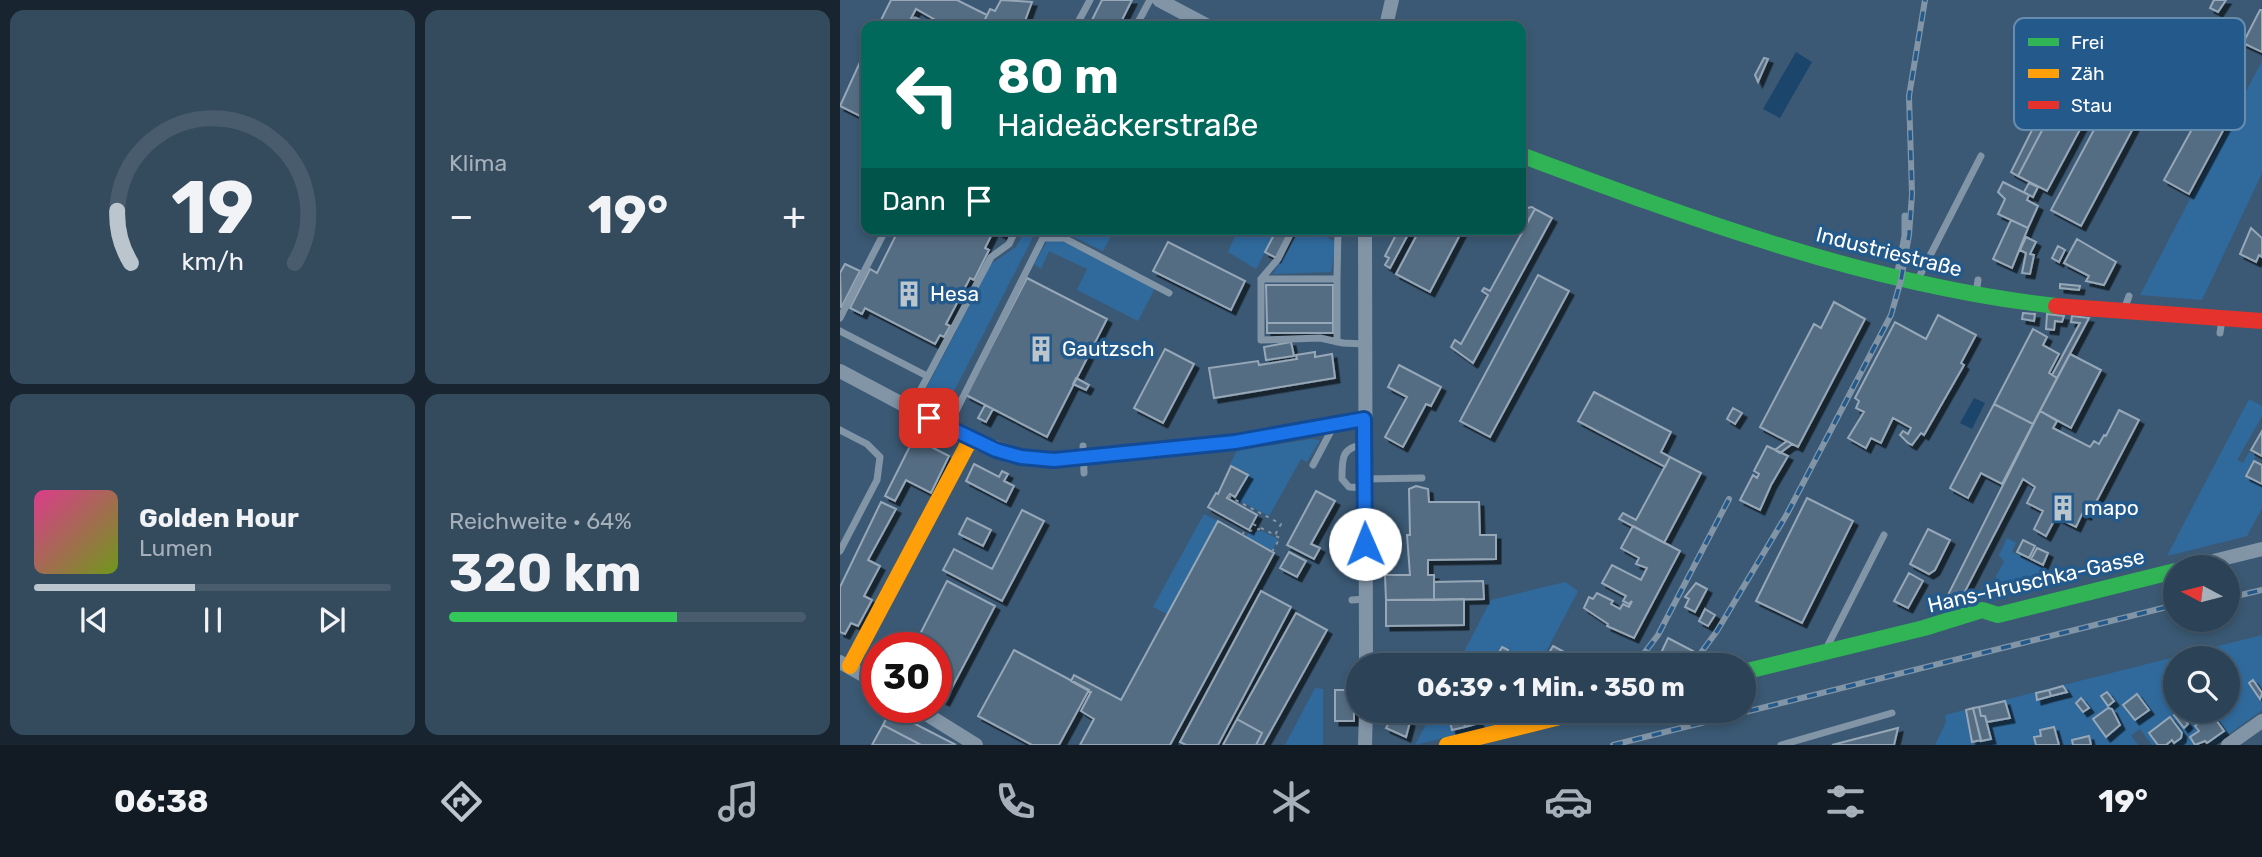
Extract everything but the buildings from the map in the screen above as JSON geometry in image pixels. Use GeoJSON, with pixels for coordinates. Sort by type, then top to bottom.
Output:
{"type":"FeatureCollection","features":[{"type":"Feature","properties":{"kind":"street"},"geometry":{"type":"LineString","coordinates":[[1160,0],[1199,21]]}},
{"type":"Feature","properties":{"kind":"street"},"geometry":{"type":"LineString","coordinates":[[1387,21],[1392,0]]}},
{"type":"Feature","properties":{"kind":"street","name":"Industriestraße"},"geometry":{"type":"LineString","coordinates":[[1526,158],[1577,183],[1671,204],[1772,246],[1833,267],[1916,283],[1977,287],[1992,304],[2126,303],[2160,319],[2221,325],[2262,321]]}},
{"type":"Feature","properties":{"kind":"street"},"geometry":{"type":"LineString","coordinates":[[1364,235],[1370,329],[1364,344],[1364,419],[1368,450],[1358,600],[1371,620],[1370,653]]}},
{"type":"Feature","properties":{"kind":"street"},"geometry":{"type":"LineString","coordinates":[[840,370],[970,440],[1021,457],[1083,459],[1231,449],[1364,419]]}},
{"type":"Feature","properties":{"kind":"street"},"geometry":{"type":"LineString","coordinates":[[861,674],[845,664],[970,440]]}},
{"type":"Feature","properties":{"kind":"street"},"geometry":{"type":"LineString","coordinates":[[2238,555],[2262,549]]}},
{"type":"Feature","properties":{"kind":"street","name":"Hans-Hruschka-Gasse"},"geometry":{"type":"LineString","coordinates":[[1756,669],[1924,628],[1961,612],[1982,610],[1998,615],[2163,573]]}},
{"type":"Feature","properties":{"kind":"street"},"geometry":{"type":"LineString","coordinates":[[2228,745],[2262,721]]}},
{"type":"Feature","properties":{"kind":"street"},"geometry":{"type":"LineString","coordinates":[[941,723],[976,745]]}},
{"type":"Feature","properties":{"kind":"street"},"geometry":{"type":"LineString","coordinates":[[1365,745],[1366,723]]}},
{"type":"Feature","properties":{"kind":"street"},"geometry":{"type":"LineString","coordinates":[[1447,745],[1536,723]]}},
{"type":"Feature","properties":{"kind":"lane"},"geometry":{"type":"LineString","coordinates":[[1079,21],[1090,0]]}},
{"type":"Feature","properties":{"kind":"lane"},"geometry":{"type":"LineString","coordinates":[[1139,21],[1150,0]]}},
{"type":"Feature","properties":{"kind":"lane"},"geometry":{"type":"LineString","coordinates":[[1916,283],[1981,156]]}},
{"type":"Feature","properties":{"kind":"lane"},"geometry":{"type":"LineString","coordinates":[[1897,279],[1905,237],[1905,216]]}},
{"type":"Feature","properties":{"kind":"lane"},"geometry":{"type":"LineString","coordinates":[[840,318],[883,235]]}},
{"type":"Feature","properties":{"kind":"lane"},"geometry":{"type":"LineString","coordinates":[[911,408],[990,257],[1009,244],[1013,235]]}},
{"type":"Feature","properties":{"kind":"lane"},"geometry":{"type":"LineString","coordinates":[[1290,235],[1278,259],[1261,279],[1261,340],[1320,338],[1364,344]]}},
{"type":"Feature","properties":{"kind":"lane"},"geometry":{"type":"LineString","coordinates":[[1337,342],[1338,235]]}},
{"type":"Feature","properties":{"kind":"lane"},"geometry":{"type":"LineString","coordinates":[[948,427],[1043,238],[1064,238],[1169,293]]}},
{"type":"Feature","properties":{"kind":"lane"},"geometry":{"type":"LineString","coordinates":[[1261,279],[1338,279]]}},
{"type":"Feature","properties":{"kind":"lane"},"geometry":{"type":"LineString","coordinates":[[840,331],[928,376]]}},
{"type":"Feature","properties":{"kind":"lane"},"geometry":{"type":"LineString","coordinates":[[1312,466],[1334,425]]}},
{"type":"Feature","properties":{"kind":"lane"},"geometry":{"type":"LineString","coordinates":[[840,429],[867,444],[880,457],[877,480],[840,551]]}},
{"type":"Feature","properties":{"kind":"lane"},"geometry":{"type":"LineString","coordinates":[[1368,450],[1349,446],[1343,456],[1342,479],[1346,489],[1364,483],[1422,478]]}},
{"type":"Feature","properties":{"kind":"lane"},"geometry":{"type":"LineString","coordinates":[[1825,651],[1884,535]]}},
{"type":"Feature","properties":{"kind":"lane"},"geometry":{"type":"LineString","coordinates":[[1781,745],[1892,713]]}},
{"type":"Feature","properties":{"kind":"path"},"geometry":{"type":"LineString","coordinates":[[1228,496],[1281,524],[1275,535]]}},
{"type":"Feature","properties":{"kind":"path"},"geometry":{"type":"LineString","coordinates":[[1253,524],[1280,538],[1272,552]]}},
{"type":"Feature","properties":{"kind":"path"},"geometry":{"type":"LineString","coordinates":[[1242,535],[1244,532],[1262,529]]}},
{"type":"Feature","properties":{"kind":"shaded area"},"geometry":{"type":"Polygon","coordinates":[[[1796,52],[1812,62],[1780,118],[1763,109],[1796,52]]]}},
{"type":"Feature","properties":{"kind":"shaded area"},"geometry":{"type":"Polygon","coordinates":[[[2262,61],[2262,173],[2202,300],[2140,295],[2226,130],[2245,130],[2245,94],[2262,61]]]}},
{"type":"Feature","properties":{"kind":"shaded area"},"geometry":{"type":"Polygon","coordinates":[[[1023,235],[1034,235],[948,403],[925,391],[991,264],[1016,247],[1023,235]]]}},
{"type":"Feature","properties":{"kind":"shaded area"},"geometry":{"type":"Polygon","coordinates":[[[1070,235],[1112,235],[1103,251],[1070,235]]]}},
{"type":"Feature","properties":{"kind":"shaded area"},"geometry":{"type":"Polygon","coordinates":[[[1235,235],[1274,235],[1256,269],[1228,252],[1235,235]]]}},
{"type":"Feature","properties":{"kind":"shaded area"},"geometry":{"type":"Polygon","coordinates":[[[1324,236],[1336,242],[1331,272],[1273,274],[1296,237],[1324,236]]]}},
{"type":"Feature","properties":{"kind":"shaded area"},"geometry":{"type":"Polygon","coordinates":[[[1047,241],[1062,241],[1155,288],[1138,321],[1077,290],[1087,269],[1049,251],[1041,269],[1034,264],[1047,241]]]}},
{"type":"Feature","properties":{"kind":"shaded area"},"geometry":{"type":"Polygon","coordinates":[[[1974,398],[1985,403],[1972,429],[1960,423],[1974,398]]]}},
{"type":"Feature","properties":{"kind":"shaded area"},"geometry":{"type":"Polygon","coordinates":[[[2249,399],[2262,406],[2262,416],[2237,460],[2243,463],[2249,452],[2256,456],[2244,476],[2262,486],[2262,508],[2247,536],[2168,555],[2249,399]]]}},
{"type":"Feature","properties":{"kind":"shaded area"},"geometry":{"type":"Polygon","coordinates":[[[1311,439],[1320,440],[1307,462],[1301,459],[1269,516],[1236,499],[1249,474],[1230,464],[1237,451],[1311,439]]]}},
{"type":"Feature","properties":{"kind":"shaded area"},"geometry":{"type":"Polygon","coordinates":[[[1204,514],[1218,521],[1167,614],[1153,607],[1204,514]]]}},
{"type":"Feature","properties":{"kind":"shaded area"},"geometry":{"type":"Polygon","coordinates":[[[1262,531],[1278,539],[1272,551],[1246,537],[1248,533],[1262,531]]]}},
{"type":"Feature","properties":{"kind":"shaded area"},"geometry":{"type":"Polygon","coordinates":[[[2007,538],[2016,543],[2012,552],[2065,579],[2000,596],[1996,576],[2004,562],[1999,555],[2007,538]]]}},
{"type":"Feature","properties":{"kind":"shaded area"},"geometry":{"type":"Polygon","coordinates":[[[1565,582],[1578,591],[1545,653],[1463,653],[1491,600],[1565,582]]]}},
{"type":"Feature","properties":{"kind":"shaded area"},"geometry":{"type":"Polygon","coordinates":[[[2262,635],[2262,710],[2214,745],[2205,741],[2199,745],[2152,745],[2140,729],[2131,735],[2138,745],[1935,745],[1946,722],[1945,715],[2163,660],[2163,723],[2240,723],[2240,646],[2218,646],[2262,635]]]}},
{"type":"Feature","properties":{"kind":"shaded area"},"geometry":{"type":"Polygon","coordinates":[[[1315,688],[1323,689],[1323,745],[1285,745],[1315,688]]]}},
{"type":"Feature","properties":{"kind":"shaded area"},"geometry":{"type":"Polygon","coordinates":[[[1427,723],[1501,723],[1415,745],[1427,723]]]}},
{"type":"Feature","properties":{"kind":"railway"},"geometry":{"type":"LineString","coordinates":[[1701,653],[1717,631],[1787,514],[1891,315],[1909,235],[1912,194],[1909,96],[1925,0]]}},
{"type":"Feature","properties":{"kind":"railway"},"geometry":{"type":"LineString","coordinates":[[1644,653],[1658,635],[1729,499]]}},
{"type":"Feature","properties":{"kind":"railway"},"geometry":{"type":"LineString","coordinates":[[2240,595],[2262,590]]}},
{"type":"Feature","properties":{"kind":"railway"},"geometry":{"type":"LineString","coordinates":[[1613,745],[2163,608]]}},
{"type":"Feature","properties":{"kind":"traffic: fast"},"geometry":{"type":"LineString","coordinates":[[1526,157],[1718,226],[1851,266],[1918,283],[2056,306]]}},
{"type":"Feature","properties":{"kind":"traffic: fast"},"geometry":{"type":"LineString","coordinates":[[1756,669],[1924,628],[1982,610],[1998,615],[2163,574]]}},
{"type":"Feature","properties":{"kind":"traffic: slow"},"geometry":{"type":"LineString","coordinates":[[850,666],[970,440],[1021,457],[1054,460],[1235,442],[1364,419]]}},
{"type":"Feature","properties":{"kind":"traffic: slow"},"geometry":{"type":"LineString","coordinates":[[1447,745],[1536,723]]}},
{"type":"Feature","properties":{"kind":"traffic: jam"},"geometry":{"type":"LineString","coordinates":[[2056,306],[2262,321]]}},
{"type":"Feature","properties":{"kind":"place","name":"Hesa"},"geometry":{"type":"Point","coordinates":[909,294]}},
{"type":"Feature","properties":{"kind":"place","name":"Gautzsch"},"geometry":{"type":"Point","coordinates":[1041,349]}},
{"type":"Feature","properties":{"kind":"place","name":"mapo"},"geometry":{"type":"Point","coordinates":[2063,508]}},
{"type":"Feature","properties":{"kind":"route"},"geometry":{"type":"LineString","coordinates":[[929,418],[970,440],[996,450],[1021,457],[1054,460],[1235,442],[1364,419],[1365,544]]}}]}
